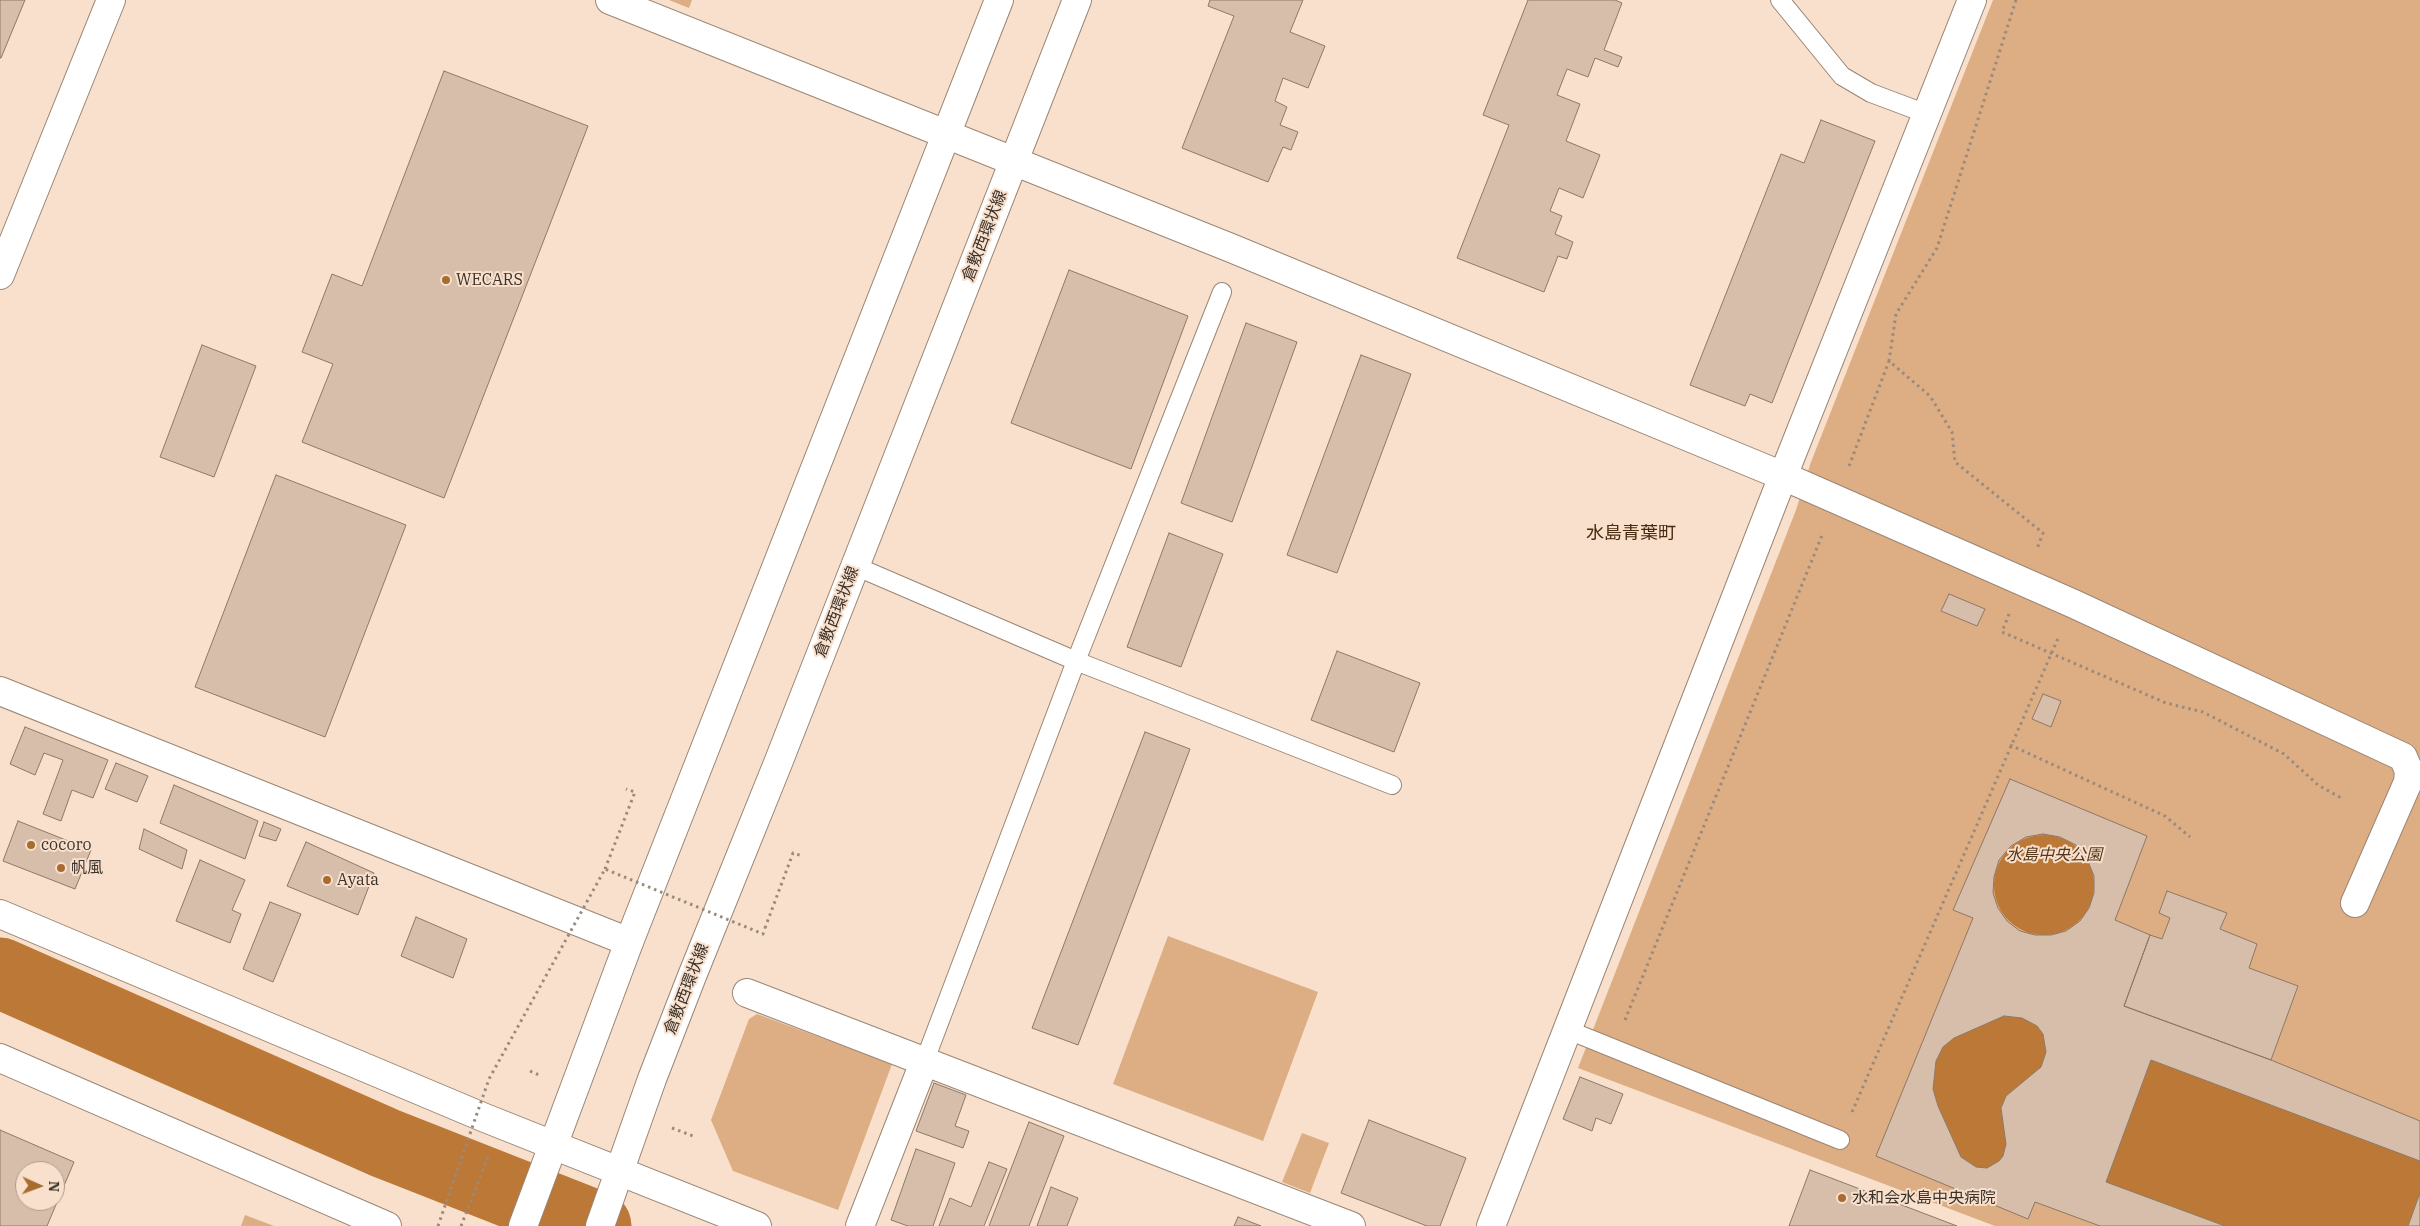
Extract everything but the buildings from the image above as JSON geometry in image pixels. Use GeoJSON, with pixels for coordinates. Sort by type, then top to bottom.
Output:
{"type":"FeatureCollection","features":[{"type":"Feature","properties":{"kind":"street"},"geometry":{"type":"LineString","coordinates":[[0,275],[111,0]]}},
{"type":"Feature","properties":{"kind":"street"},"geometry":{"type":"LineString","coordinates":[[610,0],[1014,160],[1784,476],[2074,604],[2404,757],[2409,771],[2408,782],[2355,903]]}},
{"type":"Feature","properties":{"kind":"street"},"geometry":{"type":"LineString","coordinates":[[523,1226],[552,1144],[629,942],[999,0]]}},
{"type":"Feature","properties":{"kind":"street","name":"倉敷西環状線"},"geometry":{"type":"LineString","coordinates":[[602,1219],[688,984],[855,566],[1077,0]]}},
{"type":"Feature","properties":{"kind":"street"},"geometry":{"type":"LineString","coordinates":[[1491,1226],[1972,0]]}},
{"type":"Feature","properties":{"kind":"street"},"geometry":{"type":"LineString","coordinates":[[0,691],[629,942]]}},
{"type":"Feature","properties":{"kind":"street"},"geometry":{"type":"LineString","coordinates":[[0,914],[552,1144],[757,1226]]}},
{"type":"Feature","properties":{"kind":"street"},"geometry":{"type":"LineString","coordinates":[[747,993],[925,1060],[1351,1226]]}},
{"type":"Feature","properties":{"kind":"street"},"geometry":{"type":"LineString","coordinates":[[0,1058],[387,1226]]}},
{"type":"Feature","properties":{"kind":"street"},"geometry":{"type":"LineString","coordinates":[[860,1226],[925,1060]]}},
{"type":"Feature","properties":{"kind":"lane"},"geometry":{"type":"LineString","coordinates":[[1780,0],[1842,76],[1871,93],[1927,114]]}},
{"type":"Feature","properties":{"kind":"lane"},"geometry":{"type":"LineString","coordinates":[[925,1060],[1076,661],[1222,292]]}},
{"type":"Feature","properties":{"kind":"lane"},"geometry":{"type":"LineString","coordinates":[[855,566],[1076,661],[1392,785]]}},
{"type":"Feature","properties":{"kind":"lane"},"geometry":{"type":"LineString","coordinates":[[1568,1030],[1840,1140]]}},
{"type":"Feature","properties":{"kind":"path"},"geometry":{"type":"LineString","coordinates":[[1613,1048],[1837,499],[1889,362],[1896,314],[1937,248],[2016,0]]}},
{"type":"Feature","properties":{"kind":"path"},"geometry":{"type":"LineString","coordinates":[[1889,362],[1930,396],[1952,432],[1955,462],[2043,533],[2034,557]]}},
{"type":"Feature","properties":{"kind":"path"},"geometry":{"type":"LineString","coordinates":[[1840,1140],[2010,745],[2074,604]]}},
{"type":"Feature","properties":{"kind":"path"},"geometry":{"type":"LineString","coordinates":[[2012,606],[2002,632],[2052,652],[2166,703],[2203,712],[2284,754],[2318,786],[2343,799]]}},
{"type":"Feature","properties":{"kind":"path"},"geometry":{"type":"LineString","coordinates":[[2010,745],[2165,816],[2190,837]]}},
{"type":"Feature","properties":{"kind":"path"},"geometry":{"type":"LineString","coordinates":[[438,1226],[489,1079],[605,869],[634,792],[626,789]]}},
{"type":"Feature","properties":{"kind":"path"},"geometry":{"type":"LineString","coordinates":[[605,869],[763,934],[793,853],[802,856]]}},
{"type":"Feature","properties":{"kind":"path"},"geometry":{"type":"LineString","coordinates":[[461,1226],[484,1166]]}},
{"type":"Feature","properties":{"kind":"green space"},"geometry":{"type":"Polygon","coordinates":[[[669,0],[692,0],[689,8],[669,0]]]}},
{"type":"Feature","properties":{"kind":"green space","name":"水島中央公園"},"geometry":{"type":"Polygon","coordinates":[[[1993,0],[2420,0],[2420,1226],[1995,1226],[1578,1068],[1796,510],[1811,462],[1993,0]]]}},
{"type":"Feature","properties":{"kind":"green space"},"geometry":{"type":"Polygon","coordinates":[[[1168,936],[1318,992],[1263,1141],[1113,1084],[1168,936]]]}},
{"type":"Feature","properties":{"kind":"green space"},"geometry":{"type":"Polygon","coordinates":[[[757,1014],[892,1064],[838,1210],[733,1171],[711,1120],[749,1019],[757,1014]]]}},
{"type":"Feature","properties":{"kind":"green space"},"geometry":{"type":"Polygon","coordinates":[[[1302,1133],[1329,1143],[1310,1193],[1282,1182],[1302,1133]]]}},
{"type":"Feature","properties":{"kind":"green space"},"geometry":{"type":"Polygon","coordinates":[[[245,1215],[274,1226],[241,1226],[245,1215]]]}},
{"type":"Feature","properties":{"kind":"shaded area"},"geometry":{"type":"Polygon","coordinates":[[[2044,835],[2063,838],[2080,849],[2091,866],[2094,885],[2091,904],[2080,921],[2063,932],[2044,935],[2025,932],[2008,921],[1997,904],[1994,885],[1997,866],[2008,849],[2025,838],[2044,835]]]}},
{"type":"Feature","properties":{"kind":"shaded area"},"geometry":{"type":"Polygon","coordinates":[[[2004,1016],[2022,1018],[2037,1026],[2043,1034],[2046,1052],[2041,1067],[2006,1096],[2001,1108],[2006,1144],[2003,1156],[1999,1161],[1987,1168],[1976,1167],[1961,1157],[1938,1106],[1933,1089],[1936,1061],[1943,1047],[1954,1038],[2004,1016]]]}},
{"type":"Feature","properties":{"kind":"shaded area"},"geometry":{"type":"Polygon","coordinates":[[[2151,1060],[2420,1161],[2420,1193],[2408,1226],[2225,1226],[2106,1182],[2151,1060]]]}},
{"type":"Feature","properties":{"kind":"waterway"},"geometry":{"type":"LineString","coordinates":[[0,973],[385,1143],[596,1226]]}},
{"type":"Feature","properties":{"kind":"waterway"},"geometry":{"type":"LineString","coordinates":[[0,999],[376,1171],[522,1226]]}},
{"type":"Feature","properties":{"kind":"place","name":"WECARS"},"geometry":{"type":"Point","coordinates":[446,280]}},
{"type":"Feature","properties":{"kind":"place","name":"cocoro"},"geometry":{"type":"Point","coordinates":[31,845]}},
{"type":"Feature","properties":{"kind":"place","name":"帆風"},"geometry":{"type":"Point","coordinates":[61,868]}},
{"type":"Feature","properties":{"kind":"place","name":"Ayata"},"geometry":{"type":"Point","coordinates":[327,880]}},
{"type":"Feature","properties":{"kind":"place","name":"水和会水島中央病院"},"geometry":{"type":"Point","coordinates":[1842,1198]}},
{"type":"Feature","properties":{"kind":"district","name":"水島青葉町"},"geometry":{"type":"Point","coordinates":[1631,534]}}]}
